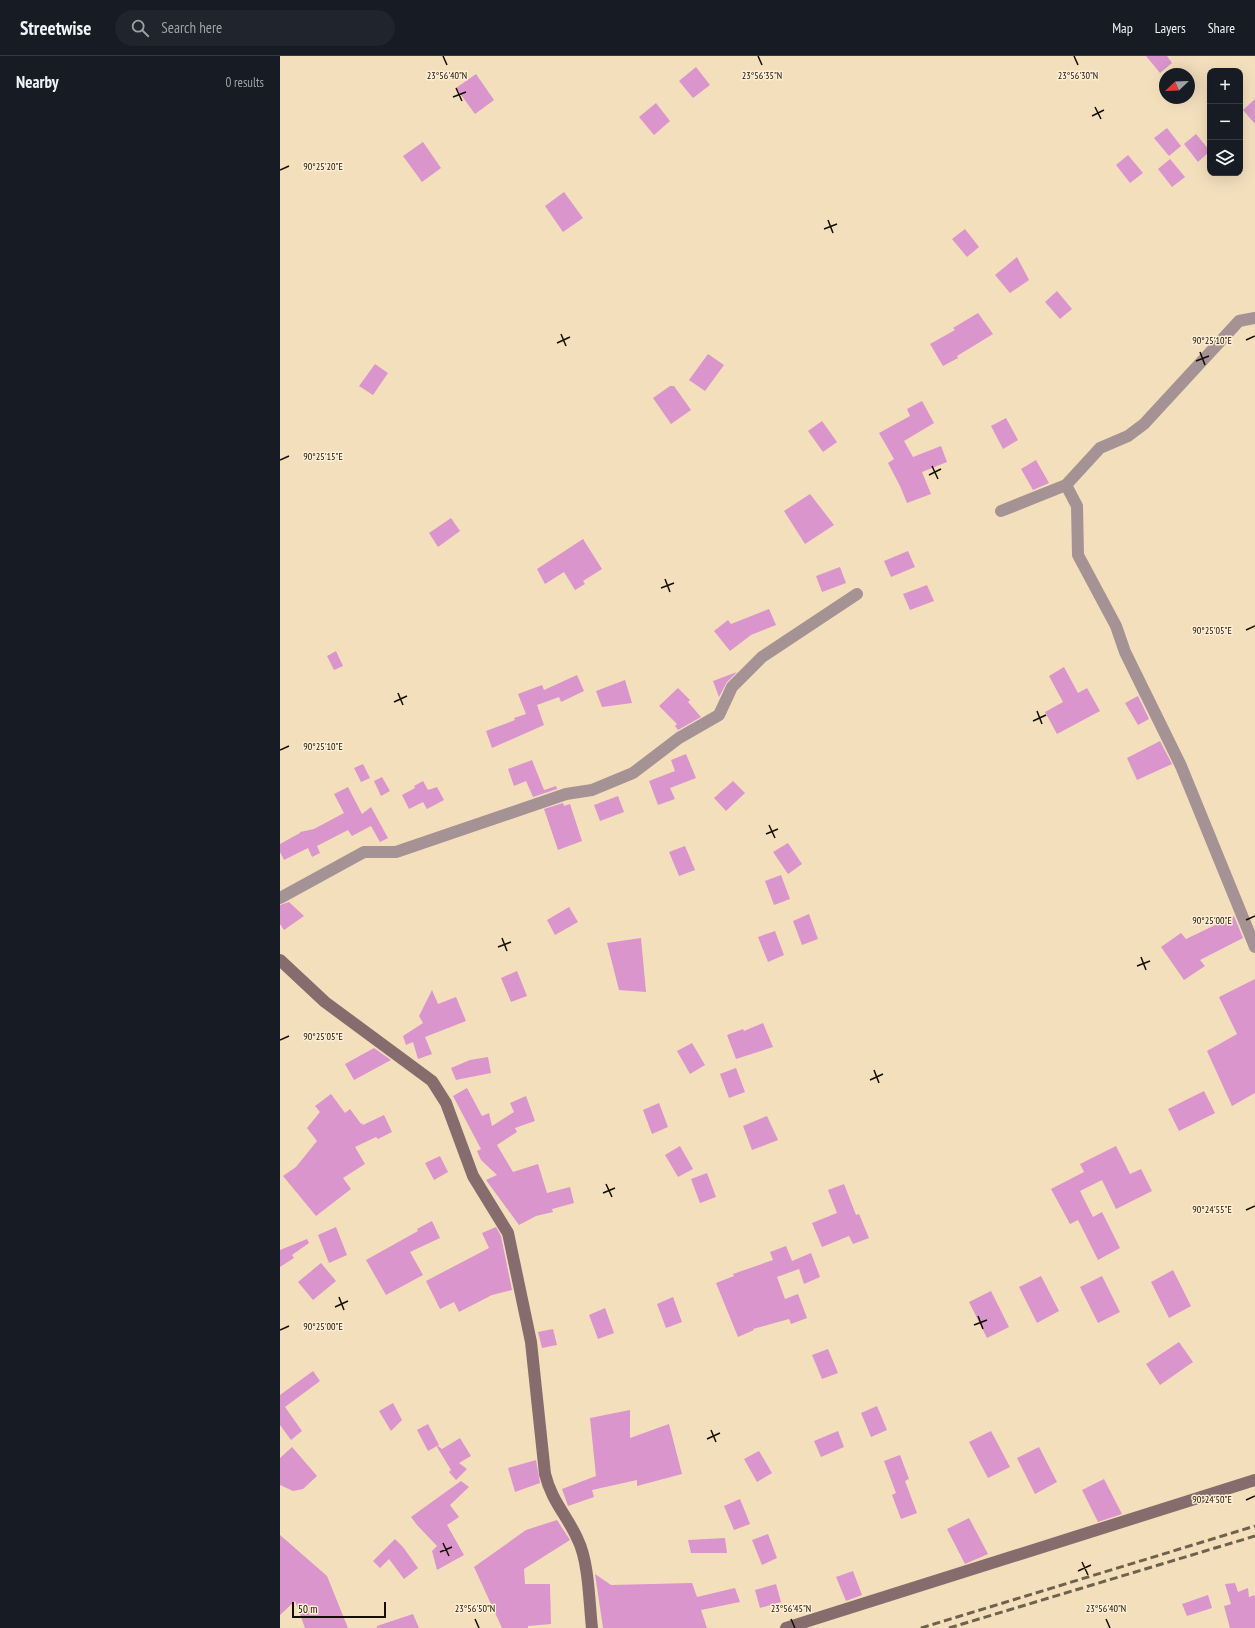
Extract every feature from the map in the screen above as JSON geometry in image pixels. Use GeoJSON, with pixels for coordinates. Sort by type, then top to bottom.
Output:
{"type":"FeatureCollection","features":[{"type":"Feature","properties":{"kind":"street"},"geometry":{"type":"LineString","coordinates":[[1001,512],[1066,485],[1100,448],[1128,436],[1144,424],[1240,321],[1255,318]]}},
{"type":"Feature","properties":{"kind":"street"},"geometry":{"type":"LineString","coordinates":[[1066,485],[1077,506],[1078,555],[1116,626],[1125,652],[1181,766],[1255,947]]}},
{"type":"Feature","properties":{"kind":"street"},"geometry":{"type":"LineString","coordinates":[[280,898],[364,852],[396,852],[566,794],[592,790],[633,773],[679,738],[719,715],[732,687],[762,657],[857,594]]}},
{"type":"Feature","properties":{"kind":"street"},"geometry":{"type":"LineString","coordinates":[[280,960],[325,1002],[432,1081],[446,1103],[472,1176],[508,1232],[531,1342],[545,1474],[549,1490],[579,1540],[584,1558],[592,1628]]}},
{"type":"Feature","properties":{"kind":"street"},"geometry":{"type":"LineString","coordinates":[[786,1628],[1255,1480]]}},
{"type":"Feature","properties":{"kind":"building"},"geometry":{"type":"Polygon","coordinates":[[[1146,56],[1167,56],[1172,63],[1166,68],[1159,68],[1159,72],[1146,56]]]}},
{"type":"Feature","properties":{"kind":"building"},"geometry":{"type":"Polygon","coordinates":[[[696,67],[710,85],[693,98],[679,81],[696,67]]]}},
{"type":"Feature","properties":{"kind":"building"},"geometry":{"type":"Polygon","coordinates":[[[476,74],[494,100],[475,114],[456,88],[476,74]]]}},
{"type":"Feature","properties":{"kind":"building"},"geometry":{"type":"Polygon","coordinates":[[[1255,99],[1255,124],[1243,110],[1255,99]]]}},
{"type":"Feature","properties":{"kind":"building"},"geometry":{"type":"Polygon","coordinates":[[[656,103],[670,121],[654,135],[639,117],[656,103]]]}},
{"type":"Feature","properties":{"kind":"building"},"geometry":{"type":"Polygon","coordinates":[[[1167,128],[1181,146],[1169,156],[1154,138],[1167,128]]]}},
{"type":"Feature","properties":{"kind":"building"},"geometry":{"type":"Polygon","coordinates":[[[1196,134],[1207,147],[1207,154],[1198,162],[1184,144],[1196,134]]]}},
{"type":"Feature","properties":{"kind":"building"},"geometry":{"type":"Polygon","coordinates":[[[423,142],[441,168],[422,182],[403,156],[423,142]]]}},
{"type":"Feature","properties":{"kind":"building"},"geometry":{"type":"Polygon","coordinates":[[[1128,155],[1143,173],[1130,183],[1116,165],[1128,155]]]}},
{"type":"Feature","properties":{"kind":"building"},"geometry":{"type":"Polygon","coordinates":[[[1170,159],[1185,177],[1172,187],[1158,169],[1170,159]]]}},
{"type":"Feature","properties":{"kind":"building"},"geometry":{"type":"Polygon","coordinates":[[[564,192],[583,218],[563,232],[545,206],[564,192]]]}},
{"type":"Feature","properties":{"kind":"building"},"geometry":{"type":"Polygon","coordinates":[[[965,229],[979,247],[967,257],[952,239],[965,229]]]}},
{"type":"Feature","properties":{"kind":"building"},"geometry":{"type":"Polygon","coordinates":[[[1017,257],[1029,280],[1010,293],[995,275],[1017,257]]]}},
{"type":"Feature","properties":{"kind":"building"},"geometry":{"type":"Polygon","coordinates":[[[1057,291],[1072,309],[1060,319],[1045,302],[1057,291]]]}},
{"type":"Feature","properties":{"kind":"building"},"geometry":{"type":"Polygon","coordinates":[[[978,313],[993,334],[957,356],[958,358],[943,366],[930,344],[955,330],[953,328],[978,313]]]}},
{"type":"Feature","properties":{"kind":"building"},"geometry":{"type":"Polygon","coordinates":[[[708,354],[724,365],[705,391],[689,380],[708,354]]]}},
{"type":"Feature","properties":{"kind":"building"},"geometry":{"type":"Polygon","coordinates":[[[375,364],[388,373],[373,395],[359,386],[375,364]]]}},
{"type":"Feature","properties":{"kind":"building"},"geometry":{"type":"Polygon","coordinates":[[[670,386],[674,386],[691,410],[671,424],[653,398],[670,386]]]}},
{"type":"Feature","properties":{"kind":"building"},"geometry":{"type":"Polygon","coordinates":[[[922,401],[934,423],[904,441],[913,457],[941,446],[947,462],[922,472],[931,494],[907,503],[888,463],[894,459],[879,433],[910,416],[907,409],[922,401]]]}},
{"type":"Feature","properties":{"kind":"building"},"geometry":{"type":"Polygon","coordinates":[[[1006,418],[1018,440],[1003,449],[991,426],[1006,418]]]}},
{"type":"Feature","properties":{"kind":"building"},"geometry":{"type":"Polygon","coordinates":[[[822,421],[837,442],[823,452],[808,431],[822,421]]]}},
{"type":"Feature","properties":{"kind":"building"},"geometry":{"type":"Polygon","coordinates":[[[1036,460],[1049,483],[1033,490],[1021,469],[1036,460]]]}},
{"type":"Feature","properties":{"kind":"building"},"geometry":{"type":"Polygon","coordinates":[[[810,494],[834,525],[805,544],[784,511],[810,494]]]}},
{"type":"Feature","properties":{"kind":"building"},"geometry":{"type":"Polygon","coordinates":[[[451,518],[460,531],[438,547],[429,533],[451,518]]]}},
{"type":"Feature","properties":{"kind":"building"},"geometry":{"type":"Polygon","coordinates":[[[583,539],[602,569],[583,581],[585,584],[575,590],[564,572],[545,584],[537,569],[583,539]]]}},
{"type":"Feature","properties":{"kind":"building"},"geometry":{"type":"Polygon","coordinates":[[[908,551],[915,567],[891,577],[884,561],[908,551]]]}},
{"type":"Feature","properties":{"kind":"building"},"geometry":{"type":"Polygon","coordinates":[[[840,567],[846,583],[822,592],[816,576],[840,567]]]}},
{"type":"Feature","properties":{"kind":"building"},"geometry":{"type":"Polygon","coordinates":[[[927,585],[934,601],[910,610],[903,594],[927,585]]]}},
{"type":"Feature","properties":{"kind":"building"},"geometry":{"type":"Polygon","coordinates":[[[769,609],[776,625],[751,635],[730,651],[714,631],[728,620],[731,624],[769,609]]]}},
{"type":"Feature","properties":{"kind":"building"},"geometry":{"type":"Polygon","coordinates":[[[336,651],[343,666],[334,670],[327,656],[336,651]]]}},
{"type":"Feature","properties":{"kind":"building"},"geometry":{"type":"Polygon","coordinates":[[[1064,667],[1078,693],[1087,688],[1100,711],[1057,734],[1045,712],[1063,702],[1049,676],[1064,667]]]}},
{"type":"Feature","properties":{"kind":"building"},"geometry":{"type":"Polygon","coordinates":[[[737,672],[727,682],[719,697],[713,681],[737,672]]]}},
{"type":"Feature","properties":{"kind":"building"},"geometry":{"type":"Polygon","coordinates":[[[577,675],[584,691],[561,702],[559,697],[537,705],[544,725],[492,748],[486,731],[515,720],[514,718],[526,714],[518,694],[542,685],[544,690],[577,675]]]}},
{"type":"Feature","properties":{"kind":"building"},"geometry":{"type":"Polygon","coordinates":[[[625,680],[632,703],[602,707],[596,691],[625,680]]]}},
{"type":"Feature","properties":{"kind":"building"},"geometry":{"type":"Polygon","coordinates":[[[678,688],[690,700],[688,702],[701,717],[678,730],[675,726],[677,724],[659,706],[678,688]]]}},
{"type":"Feature","properties":{"kind":"building"},"geometry":{"type":"Polygon","coordinates":[[[1138,696],[1149,719],[1138,725],[1125,703],[1138,696]]]}},
{"type":"Feature","properties":{"kind":"building"},"geometry":{"type":"Polygon","coordinates":[[[1160,741],[1172,764],[1137,780],[1127,758],[1160,741]]]}},
{"type":"Feature","properties":{"kind":"building"},"geometry":{"type":"Polygon","coordinates":[[[686,754],[696,778],[670,788],[675,799],[658,805],[649,781],[675,771],[671,760],[686,754]]]}},
{"type":"Feature","properties":{"kind":"building"},"geometry":{"type":"Polygon","coordinates":[[[532,760],[544,790],[556,786],[557,789],[533,797],[526,781],[514,786],[508,769],[532,760]]]}},
{"type":"Feature","properties":{"kind":"building"},"geometry":{"type":"Polygon","coordinates":[[[363,764],[370,778],[361,782],[354,768],[363,764]]]}},
{"type":"Feature","properties":{"kind":"building"},"geometry":{"type":"Polygon","coordinates":[[[382,777],[390,791],[381,796],[374,781],[382,777]]]}},
{"type":"Feature","properties":{"kind":"building"},"geometry":{"type":"Polygon","coordinates":[[[423,781],[428,790],[437,787],[444,800],[427,809],[423,802],[409,809],[402,795],[415,788],[414,786],[423,781]]]}},
{"type":"Feature","properties":{"kind":"building"},"geometry":{"type":"Polygon","coordinates":[[[733,781],[745,793],[726,811],[714,798],[733,781]]]}},
{"type":"Feature","properties":{"kind":"building"},"geometry":{"type":"Polygon","coordinates":[[[348,787],[362,814],[371,807],[388,838],[380,842],[371,826],[352,836],[348,830],[317,846],[320,853],[312,857],[308,848],[284,860],[280,852],[280,844],[300,832],[314,829],[344,813],[334,794],[348,787]]]}},
{"type":"Feature","properties":{"kind":"building"},"geometry":{"type":"Polygon","coordinates":[[[618,796],[624,812],[600,821],[594,805],[618,796]]]}},
{"type":"Feature","properties":{"kind":"building"},"geometry":{"type":"Polygon","coordinates":[[[563,803],[564,806],[570,804],[582,841],[558,850],[544,809],[563,803]]]}},
{"type":"Feature","properties":{"kind":"building"},"geometry":{"type":"Polygon","coordinates":[[[788,843],[802,864],[788,874],[773,852],[788,843]]]}},
{"type":"Feature","properties":{"kind":"building"},"geometry":{"type":"Polygon","coordinates":[[[685,846],[695,870],[679,876],[669,852],[685,846]]]}},
{"type":"Feature","properties":{"kind":"building"},"geometry":{"type":"Polygon","coordinates":[[[781,875],[790,899],[774,905],[765,881],[781,875]]]}},
{"type":"Feature","properties":{"kind":"building"},"geometry":{"type":"Polygon","coordinates":[[[289,902],[304,916],[284,930],[280,924],[280,905],[289,902]]]}},
{"type":"Feature","properties":{"kind":"building"},"geometry":{"type":"Polygon","coordinates":[[[569,907],[578,922],[555,935],[547,920],[569,907]]]}},
{"type":"Feature","properties":{"kind":"building"},"geometry":{"type":"Polygon","coordinates":[[[809,914],[818,939],[802,945],[793,921],[809,914]]]}},
{"type":"Feature","properties":{"kind":"building"},"geometry":{"type":"Polygon","coordinates":[[[1234,916],[1243,938],[1200,960],[1205,966],[1184,980],[1161,947],[1181,933],[1186,939],[1234,916]]]}},
{"type":"Feature","properties":{"kind":"building"},"geometry":{"type":"Polygon","coordinates":[[[775,931],[784,955],[768,962],[758,937],[775,931]]]}},
{"type":"Feature","properties":{"kind":"building"},"geometry":{"type":"Polygon","coordinates":[[[641,938],[646,992],[619,990],[607,943],[641,938]]]}},
{"type":"Feature","properties":{"kind":"building"},"geometry":{"type":"Polygon","coordinates":[[[517,971],[527,996],[511,1002],[501,978],[517,971]]]}},
{"type":"Feature","properties":{"kind":"building"},"geometry":{"type":"Polygon","coordinates":[[[1255,979],[1255,1093],[1232,1106],[1207,1051],[1237,1034],[1219,997],[1255,979]]]}},
{"type":"Feature","properties":{"kind":"building"},"geometry":{"type":"Polygon","coordinates":[[[432,990],[438,1004],[456,997],[466,1021],[425,1037],[432,1054],[418,1059],[413,1042],[406,1045],[403,1036],[423,1023],[419,1016],[432,990]]]}},
{"type":"Feature","properties":{"kind":"building"},"geometry":{"type":"Polygon","coordinates":[[[763,1023],[773,1047],[736,1059],[727,1035],[743,1029],[744,1031],[763,1023]]]}},
{"type":"Feature","properties":{"kind":"building"},"geometry":{"type":"Polygon","coordinates":[[[692,1043],[705,1065],[690,1074],[677,1051],[692,1043]]]}},
{"type":"Feature","properties":{"kind":"building"},"geometry":{"type":"Polygon","coordinates":[[[374,1048],[391,1060],[354,1080],[345,1064],[374,1048]]]}},
{"type":"Feature","properties":{"kind":"building"},"geometry":{"type":"Polygon","coordinates":[[[488,1057],[491,1073],[456,1080],[451,1068],[470,1060],[488,1057]]]}},
{"type":"Feature","properties":{"kind":"building"},"geometry":{"type":"Polygon","coordinates":[[[736,1068],[745,1092],[729,1098],[720,1074],[736,1068]]]}},
{"type":"Feature","properties":{"kind":"building"},"geometry":{"type":"Polygon","coordinates":[[[467,1088],[482,1116],[489,1113],[492,1126],[514,1112],[510,1103],[526,1096],[535,1121],[515,1128],[517,1132],[497,1145],[513,1172],[538,1164],[547,1193],[570,1187],[574,1203],[552,1209],[553,1212],[536,1216],[519,1225],[486,1180],[497,1175],[481,1160],[477,1151],[481,1149],[453,1096],[467,1088]]]}},
{"type":"Feature","properties":{"kind":"building"},"geometry":{"type":"Polygon","coordinates":[[[1204,1091],[1215,1113],[1179,1131],[1168,1109],[1204,1091]]]}},
{"type":"Feature","properties":{"kind":"building"},"geometry":{"type":"Polygon","coordinates":[[[331,1094],[345,1113],[350,1109],[363,1125],[384,1115],[392,1132],[378,1139],[376,1137],[355,1147],[365,1164],[343,1178],[351,1189],[316,1216],[283,1176],[296,1167],[317,1141],[307,1128],[320,1112],[315,1106],[331,1094]]]}},
{"type":"Feature","properties":{"kind":"building"},"geometry":{"type":"Polygon","coordinates":[[[659,1103],[668,1127],[652,1134],[643,1110],[659,1103]]]}},
{"type":"Feature","properties":{"kind":"building"},"geometry":{"type":"Polygon","coordinates":[[[767,1116],[778,1140],[752,1150],[743,1126],[767,1116]]]}},
{"type":"Feature","properties":{"kind":"building"},"geometry":{"type":"Polygon","coordinates":[[[680,1146],[693,1169],[678,1177],[665,1155],[680,1146]]]}},
{"type":"Feature","properties":{"kind":"building"},"geometry":{"type":"Polygon","coordinates":[[[1116,1146],[1130,1174],[1141,1169],[1152,1191],[1116,1209],[1102,1180],[1080,1191],[1093,1217],[1102,1212],[1120,1248],[1098,1260],[1078,1220],[1070,1224],[1051,1189],[1084,1172],[1080,1164],[1116,1146]]]}},
{"type":"Feature","properties":{"kind":"building"},"geometry":{"type":"Polygon","coordinates":[[[440,1156],[448,1172],[434,1180],[425,1163],[440,1156]]]}},
{"type":"Feature","properties":{"kind":"building"},"geometry":{"type":"Polygon","coordinates":[[[707,1173],[716,1197],[700,1203],[691,1179],[707,1173]]]}},
{"type":"Feature","properties":{"kind":"building"},"geometry":{"type":"Polygon","coordinates":[[[844,1184],[856,1215],[859,1214],[869,1238],[853,1244],[849,1236],[822,1247],[812,1223],[837,1213],[828,1190],[844,1184]]]}},
{"type":"Feature","properties":{"kind":"building"},"geometry":{"type":"Polygon","coordinates":[[[432,1221],[440,1238],[410,1252],[423,1275],[386,1295],[366,1260],[418,1231],[417,1229],[432,1221]]]}},
{"type":"Feature","properties":{"kind":"building"},"geometry":{"type":"Polygon","coordinates":[[[336,1227],[347,1255],[329,1263],[318,1235],[336,1227]]]}},
{"type":"Feature","properties":{"kind":"building"},"geometry":{"type":"Polygon","coordinates":[[[496,1227],[501,1236],[512,1290],[492,1295],[459,1312],[454,1302],[440,1309],[426,1281],[489,1248],[482,1233],[496,1227]]]}},
{"type":"Feature","properties":{"kind":"building"},"geometry":{"type":"Polygon","coordinates":[[[307,1239],[309,1243],[292,1255],[294,1258],[280,1267],[280,1250],[307,1239]]]}},
{"type":"Feature","properties":{"kind":"building"},"geometry":{"type":"Polygon","coordinates":[[[786,1246],[792,1261],[811,1253],[820,1277],[804,1284],[799,1269],[777,1277],[785,1299],[798,1294],[807,1318],[791,1324],[789,1319],[753,1329],[754,1330],[738,1337],[716,1283],[734,1276],[733,1274],[773,1260],[770,1252],[786,1246]]]}},
{"type":"Feature","properties":{"kind":"building"},"geometry":{"type":"Polygon","coordinates":[[[321,1263],[336,1281],[313,1300],[298,1282],[321,1263]]]}},
{"type":"Feature","properties":{"kind":"building"},"geometry":{"type":"Polygon","coordinates":[[[1173,1270],[1191,1306],[1169,1318],[1151,1282],[1173,1270]]]}},
{"type":"Feature","properties":{"kind":"building"},"geometry":{"type":"Polygon","coordinates":[[[1041,1276],[1059,1311],[1037,1323],[1019,1287],[1041,1276]]]}},
{"type":"Feature","properties":{"kind":"building"},"geometry":{"type":"Polygon","coordinates":[[[1102,1276],[1120,1312],[1098,1323],[1080,1287],[1102,1276]]]}},
{"type":"Feature","properties":{"kind":"building"},"geometry":{"type":"Polygon","coordinates":[[[991,1291],[1009,1327],[987,1338],[969,1302],[991,1291]]]}},
{"type":"Feature","properties":{"kind":"building"},"geometry":{"type":"Polygon","coordinates":[[[673,1297],[682,1322],[666,1328],[657,1304],[673,1297]]]}},
{"type":"Feature","properties":{"kind":"building"},"geometry":{"type":"Polygon","coordinates":[[[605,1308],[614,1333],[598,1339],[589,1315],[605,1308]]]}},
{"type":"Feature","properties":{"kind":"building"},"geometry":{"type":"Polygon","coordinates":[[[553,1329],[557,1345],[542,1348],[538,1332],[553,1329]]]}},
{"type":"Feature","properties":{"kind":"building"},"geometry":{"type":"Polygon","coordinates":[[[1179,1342],[1193,1362],[1160,1385],[1146,1364],[1179,1342]]]}},
{"type":"Feature","properties":{"kind":"building"},"geometry":{"type":"Polygon","coordinates":[[[828,1349],[838,1373],[822,1379],[812,1355],[828,1349]]]}},
{"type":"Feature","properties":{"kind":"building"},"geometry":{"type":"Polygon","coordinates":[[[313,1371],[320,1381],[285,1407],[302,1431],[291,1440],[280,1425],[280,1395],[313,1371]]]}},
{"type":"Feature","properties":{"kind":"building"},"geometry":{"type":"Polygon","coordinates":[[[393,1403],[402,1420],[391,1431],[379,1411],[393,1403]]]}},
{"type":"Feature","properties":{"kind":"building"},"geometry":{"type":"Polygon","coordinates":[[[877,1406],[887,1430],[871,1437],[861,1413],[877,1406]]]}},
{"type":"Feature","properties":{"kind":"building"},"geometry":{"type":"Polygon","coordinates":[[[630,1410],[630,1438],[669,1424],[682,1474],[637,1486],[637,1480],[592,1490],[594,1497],[568,1506],[562,1489],[596,1476],[590,1418],[630,1410]]]}},
{"type":"Feature","properties":{"kind":"building"},"geometry":{"type":"Polygon","coordinates":[[[428,1424],[439,1445],[428,1451],[417,1430],[428,1424]]]}},
{"type":"Feature","properties":{"kind":"building"},"geometry":{"type":"Polygon","coordinates":[[[838,1431],[844,1447],[821,1457],[814,1441],[838,1431]]]}},
{"type":"Feature","properties":{"kind":"building"},"geometry":{"type":"Polygon","coordinates":[[[991,1431],[1010,1467],[988,1478],[969,1442],[991,1431]]]}},
{"type":"Feature","properties":{"kind":"building"},"geometry":{"type":"Polygon","coordinates":[[[460,1438],[471,1456],[459,1463],[467,1469],[456,1480],[449,1472],[451,1470],[437,1447],[438,1446],[442,1449],[460,1438]]]}},
{"type":"Feature","properties":{"kind":"building"},"geometry":{"type":"Polygon","coordinates":[[[292,1447],[317,1476],[303,1489],[293,1491],[280,1485],[280,1458],[292,1447]]]}},
{"type":"Feature","properties":{"kind":"building"},"geometry":{"type":"Polygon","coordinates":[[[1039,1447],[1057,1482],[1035,1494],[1017,1458],[1039,1447]]]}},
{"type":"Feature","properties":{"kind":"building"},"geometry":{"type":"Polygon","coordinates":[[[759,1451],[772,1473],[757,1482],[744,1459],[759,1451]]]}},
{"type":"Feature","properties":{"kind":"building"},"geometry":{"type":"Polygon","coordinates":[[[900,1455],[909,1479],[905,1481],[917,1513],[901,1519],[892,1495],[896,1493],[884,1461],[900,1455]]]}},
{"type":"Feature","properties":{"kind":"building"},"geometry":{"type":"Polygon","coordinates":[[[536,1460],[540,1483],[515,1492],[508,1468],[536,1460]]]}},
{"type":"Feature","properties":{"kind":"building"},"geometry":{"type":"Polygon","coordinates":[[[1104,1479],[1122,1514],[1098,1522],[1082,1490],[1104,1479]]]}},
{"type":"Feature","properties":{"kind":"building"},"geometry":{"type":"Polygon","coordinates":[[[461,1481],[469,1487],[450,1505],[459,1517],[447,1525],[464,1555],[437,1570],[432,1551],[437,1546],[411,1517],[461,1481]]]}},
{"type":"Feature","properties":{"kind":"building"},"geometry":{"type":"Polygon","coordinates":[[[740,1499],[750,1524],[734,1530],[724,1506],[740,1499]]]}},
{"type":"Feature","properties":{"kind":"building"},"geometry":{"type":"Polygon","coordinates":[[[969,1518],[988,1554],[965,1564],[947,1529],[969,1518]]]}},
{"type":"Feature","properties":{"kind":"building"},"geometry":{"type":"Polygon","coordinates":[[[557,1520],[570,1540],[524,1569],[525,1584],[550,1584],[551,1624],[528,1626],[528,1628],[502,1628],[474,1567],[526,1530],[557,1520]]]}},
{"type":"Feature","properties":{"kind":"building"},"geometry":{"type":"Polygon","coordinates":[[[768,1534],[777,1558],[762,1565],[752,1540],[768,1534]]]}},
{"type":"Feature","properties":{"kind":"building"},"geometry":{"type":"Polygon","coordinates":[[[280,1535],[327,1576],[348,1628],[305,1628],[295,1601],[280,1615],[280,1535]]]}},
{"type":"Feature","properties":{"kind":"building"},"geometry":{"type":"Polygon","coordinates":[[[725,1538],[727,1553],[691,1553],[688,1540],[725,1538]]]}},
{"type":"Feature","properties":{"kind":"building"},"geometry":{"type":"Polygon","coordinates":[[[395,1539],[403,1547],[418,1568],[404,1579],[389,1559],[380,1568],[373,1561],[395,1539]]]}},
{"type":"Feature","properties":{"kind":"building"},"geometry":{"type":"Polygon","coordinates":[[[853,1571],[862,1595],[846,1601],[836,1577],[853,1571]]]}},
{"type":"Feature","properties":{"kind":"building"},"geometry":{"type":"Polygon","coordinates":[[[595,1574],[611,1585],[692,1583],[697,1597],[735,1588],[740,1602],[701,1610],[707,1628],[603,1628],[595,1574]]]}},
{"type":"Feature","properties":{"kind":"building"},"geometry":{"type":"Polygon","coordinates":[[[1235,1583],[1238,1592],[1248,1588],[1249,1597],[1255,1595],[1255,1628],[1230,1628],[1224,1606],[1231,1604],[1225,1584],[1235,1583]]]}},
{"type":"Feature","properties":{"kind":"building"},"geometry":{"type":"Polygon","coordinates":[[[776,1584],[781,1602],[760,1608],[755,1590],[776,1584]]]}},
{"type":"Feature","properties":{"kind":"building"},"geometry":{"type":"Polygon","coordinates":[[[1208,1595],[1212,1608],[1187,1616],[1182,1604],[1208,1595]]]}},
{"type":"Feature","properties":{"kind":"building"},"geometry":{"type":"Polygon","coordinates":[[[413,1614],[419,1628],[377,1628],[377,1626],[413,1614]]]}},
{"type":"Feature","properties":{"kind":"railway"},"geometry":{"type":"LineString","coordinates":[[921,1628],[1255,1526]]}},
{"type":"Feature","properties":{"kind":"railway"},"geometry":{"type":"LineString","coordinates":[[949,1628],[1255,1536]]}}]}
